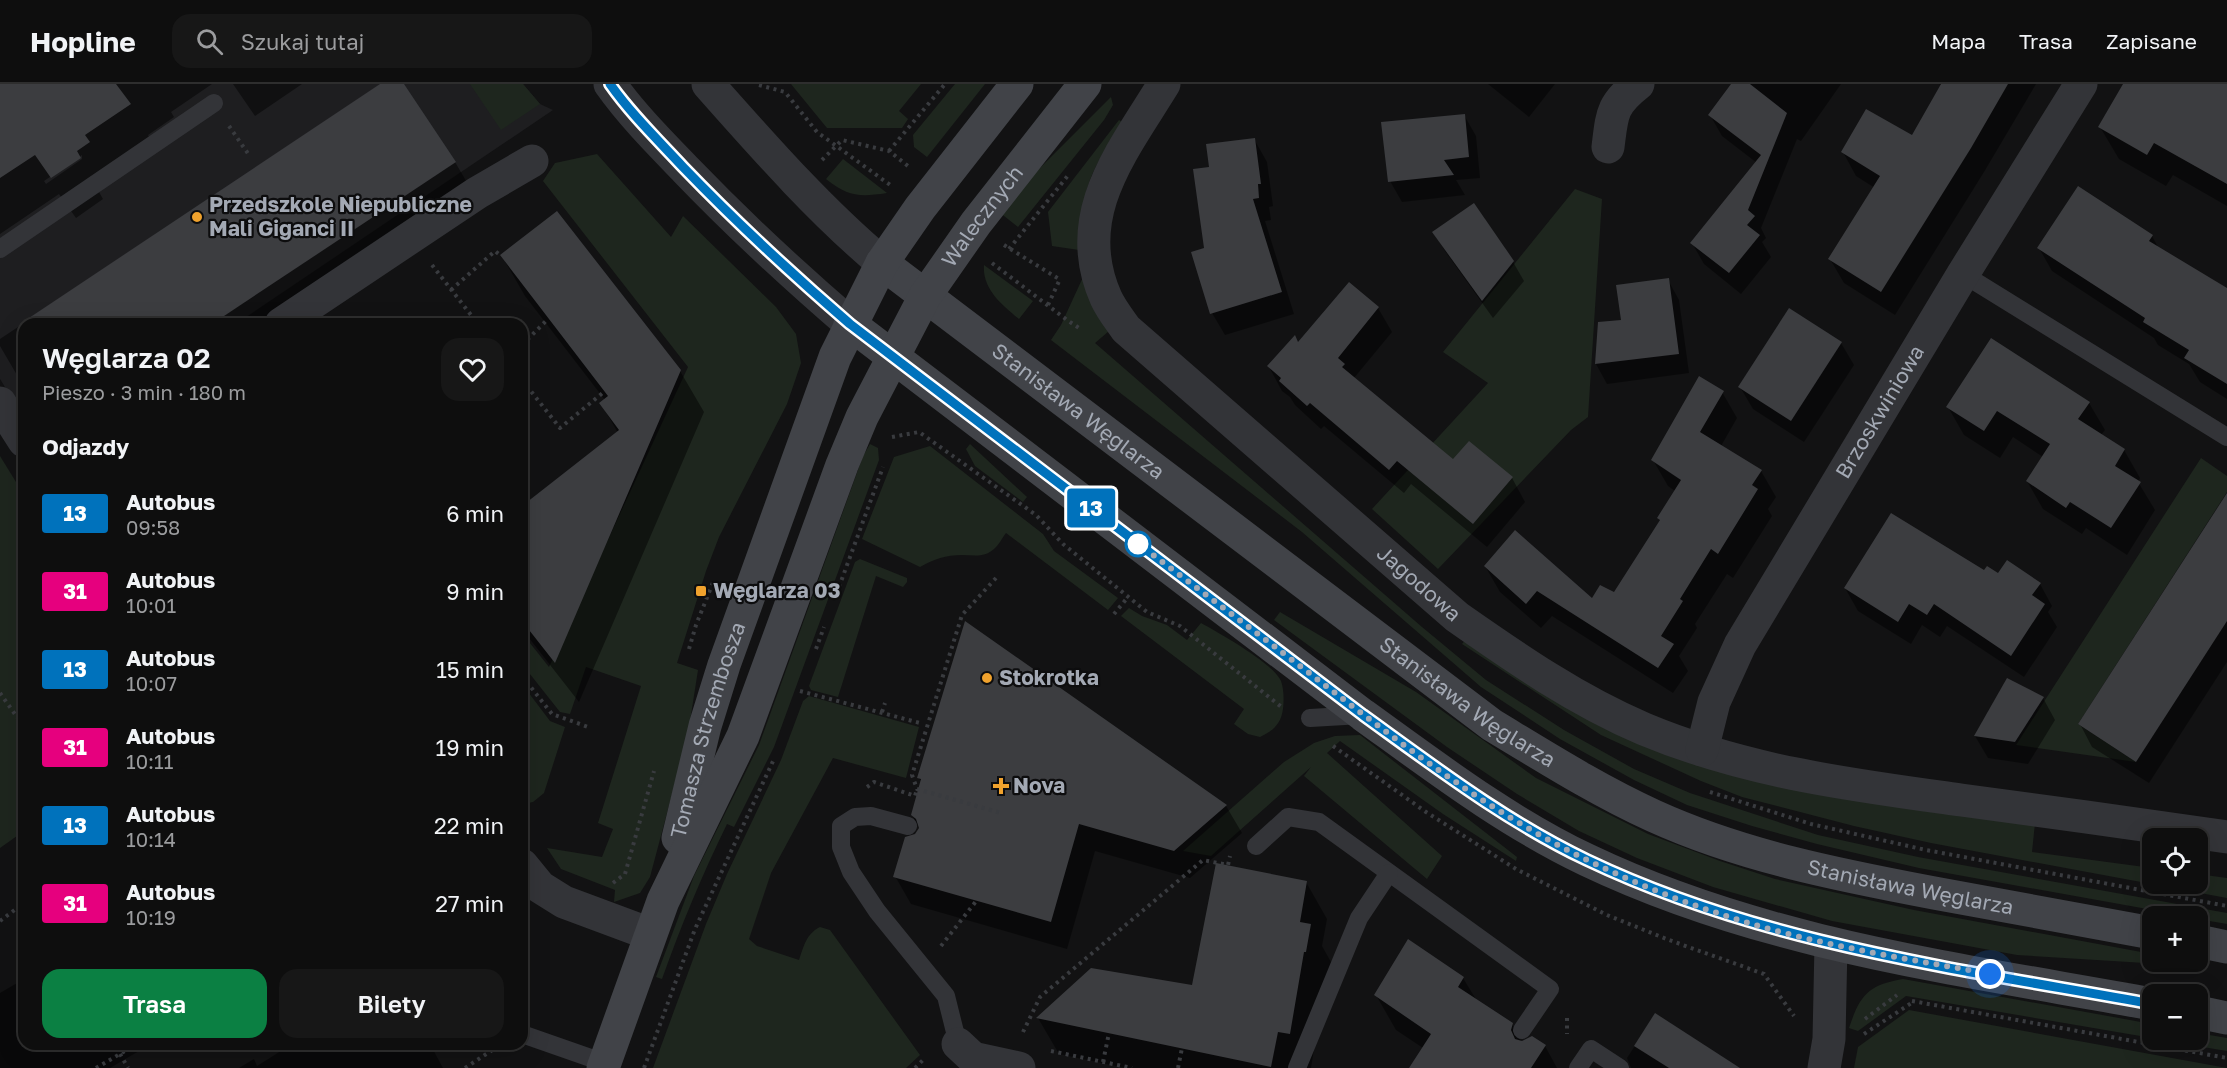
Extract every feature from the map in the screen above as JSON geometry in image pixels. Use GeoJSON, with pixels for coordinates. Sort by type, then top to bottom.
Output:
{"type":"FeatureCollection","features":[{"type":"Feature","properties":{"kind":"street"},"geometry":{"type":"LineString","coordinates":[[610,84],[716,201],[850,324],[1363,715],[1447,776],[1544,838],[1586,860],[1690,904],[1767,927],[1831,944],[2142,1002]]}},
{"type":"Feature","properties":{"kind":"street"},"geometry":{"type":"LineString","coordinates":[[708,84],[798,184],[858,243],[882,263]]}},
{"type":"Feature","properties":{"kind":"street"},"geometry":{"type":"LineString","coordinates":[[850,324],[882,263],[920,208],[1017,84]]}},
{"type":"Feature","properties":{"kind":"street","name":"Walecznych"},"geometry":{"type":"LineString","coordinates":[[893,358],[925,296],[976,223],[1084,84]]}},
{"type":"Feature","properties":{"kind":"street","name":"Jagodowa"},"geometry":{"type":"LineString","coordinates":[[1164,84],[1121,154],[1104,187],[1096,212],[1095,257],[1107,300],[1126,329],[1457,617],[1580,699],[1644,729],[1761,768],[1835,783],[2227,837]]}},
{"type":"Feature","properties":{"kind":"street"},"geometry":{"type":"LineString","coordinates":[[1608,147],[1613,111],[1625,94],[1638,84]]}},
{"type":"Feature","properties":{"kind":"street","name":"Brzoskwiniowa"},"geometry":{"type":"LineString","coordinates":[[1702,750],[1714,702],[1740,645],[1963,274],[2082,84]]}},
{"type":"Feature","properties":{"kind":"street"},"geometry":{"type":"LineString","coordinates":[[289,318],[477,193],[532,161]]}},
{"type":"Feature","properties":{"kind":"street","name":"Stanisława Węglarza"},"geometry":{"type":"LineString","coordinates":[[882,263],[1492,724],[1604,791],[1656,817],[1706,836],[1793,863],[1892,885],[2142,931]]}},
{"type":"Feature","properties":{"kind":"street","name":"Tomasza Strzembosza"},"geometry":{"type":"LineString","coordinates":[[663,901],[705,726],[724,665],[823,388],[850,324]]}},
{"type":"Feature","properties":{"kind":"street","name":"Tomasza Strzembosza"},"geometry":{"type":"LineString","coordinates":[[604,1065],[663,901],[743,736],[854,434],[893,358]]}},
{"type":"Feature","properties":{"kind":"street"},"geometry":{"type":"LineString","coordinates":[[0,403],[18,432]]}},
{"type":"Feature","properties":{"kind":"street"},"geometry":{"type":"LineString","coordinates":[[528,872],[540,887],[564,902],[650,934]]}},
{"type":"Feature","properties":{"kind":"street"},"geometry":{"type":"LineString","coordinates":[[1824,1068],[1829,1039],[1831,944]]}},
{"type":"Feature","properties":{"kind":"street"},"geometry":{"type":"LineString","coordinates":[[2208,944],[2227,947]]}},
{"type":"Feature","properties":{"kind":"street"},"geometry":{"type":"LineString","coordinates":[[2208,1014],[2227,1018]]}},
{"type":"Feature","properties":{"kind":"street"},"geometry":{"type":"LineString","coordinates":[[958,1044],[973,1058],[1016,1067]]}},
{"type":"Feature","properties":{"kind":"lane"},"geometry":{"type":"LineString","coordinates":[[0,249],[214,103]]}},
{"type":"Feature","properties":{"kind":"lane"},"geometry":{"type":"LineString","coordinates":[[1963,274],[2227,437]]}},
{"type":"Feature","properties":{"kind":"lane"},"geometry":{"type":"LineString","coordinates":[[1310,718],[1363,715]]}},
{"type":"Feature","properties":{"kind":"lane"},"geometry":{"type":"LineString","coordinates":[[908,826],[871,816],[855,817],[841,826],[840,848],[851,872],[877,911],[946,996],[958,1044]]}},
{"type":"Feature","properties":{"kind":"lane"},"geometry":{"type":"LineString","coordinates":[[1256,846],[1288,817],[1319,822],[1550,989],[1522,1030]]}},
{"type":"Feature","properties":{"kind":"lane"},"geometry":{"type":"LineString","coordinates":[[1298,1068],[1359,918],[1389,873]]}},
{"type":"Feature","properties":{"kind":"lane"},"geometry":{"type":"LineString","coordinates":[[528,1036],[604,1065]]}},
{"type":"Feature","properties":{"kind":"lane"},"geometry":{"type":"LineString","coordinates":[[1578,1068],[1591,1049],[1620,1068]]}},
{"type":"Feature","properties":{"kind":"path"},"geometry":{"type":"LineString","coordinates":[[889,151],[945,84]]}},
{"type":"Feature","properties":{"kind":"path"},"geometry":{"type":"LineString","coordinates":[[759,86],[785,92],[817,132],[837,145]]}},
{"type":"Feature","properties":{"kind":"path"},"geometry":{"type":"LineString","coordinates":[[451,290],[495,251],[500,255]]}},
{"type":"Feature","properties":{"kind":"path"},"geometry":{"type":"LineString","coordinates":[[430,264],[473,318]]}},
{"type":"Feature","properties":{"kind":"path"},"geometry":{"type":"LineString","coordinates":[[528,339],[548,319]]}},
{"type":"Feature","properties":{"kind":"path"},"geometry":{"type":"LineString","coordinates":[[528,388],[560,428],[605,391]]}},
{"type":"Feature","properties":{"kind":"path"},"geometry":{"type":"LineString","coordinates":[[915,796],[917,789],[912,775],[962,615],[996,578]]}},
{"type":"Feature","properties":{"kind":"path"},"geometry":{"type":"LineString","coordinates":[[1114,614],[1128,597]]}},
{"type":"Feature","properties":{"kind":"path"},"geometry":{"type":"LineString","coordinates":[[528,683],[552,714],[591,728]]}},
{"type":"Feature","properties":{"kind":"path"},"geometry":{"type":"LineString","coordinates":[[800,691],[920,723]]}},
{"type":"Feature","properties":{"kind":"path"},"geometry":{"type":"LineString","coordinates":[[0,693],[18,718]]}},
{"type":"Feature","properties":{"kind":"path"},"geometry":{"type":"LineString","coordinates":[[882,712],[885,704]]}},
{"type":"Feature","properties":{"kind":"path"},"geometry":{"type":"LineString","coordinates":[[610,885],[625,874],[651,785]]}},
{"type":"Feature","properties":{"kind":"path"},"geometry":{"type":"LineString","coordinates":[[917,789],[1001,813]]}},
{"type":"Feature","properties":{"kind":"path"},"geometry":{"type":"LineString","coordinates":[[1016,1067],[1017,1044],[1035,1012],[1040,997],[1203,860],[1228,865],[1233,843],[1256,846]]}},
{"type":"Feature","properties":{"kind":"path"},"geometry":{"type":"LineString","coordinates":[[644,1068],[695,929],[734,846]]}},
{"type":"Feature","properties":{"kind":"path"},"geometry":{"type":"LineString","coordinates":[[0,921],[18,908]]}},
{"type":"Feature","properties":{"kind":"path"},"geometry":{"type":"LineString","coordinates":[[1863,1020],[1900,993]]}},
{"type":"Feature","properties":{"kind":"path"},"geometry":{"type":"LineString","coordinates":[[1907,994],[1913,1002],[2227,1058]]}},
{"type":"Feature","properties":{"kind":"path"},"geometry":{"type":"LineString","coordinates":[[1856,1028],[1861,1036],[1913,1002]]}},
{"type":"Feature","properties":{"kind":"path"},"geometry":{"type":"LineString","coordinates":[[1566,1016],[1567,1037]]}},
{"type":"Feature","properties":{"kind":"path"},"geometry":{"type":"LineString","coordinates":[[1103,1062],[1109,1033]]}},
{"type":"Feature","properties":{"kind":"path"},"geometry":{"type":"LineString","coordinates":[[1178,1068],[1182,1048]]}},
{"type":"Feature","properties":{"kind":"path"},"geometry":{"type":"LineString","coordinates":[[96,1068],[127,1050]]}},
{"type":"Feature","properties":{"kind":"path"},"geometry":{"type":"LineString","coordinates":[[1049,1051],[1132,1068]]}},
{"type":"Feature","properties":{"kind":"path"},"geometry":{"type":"LineString","coordinates":[[120,1054],[128,1068]]}},
{"type":"Feature","properties":{"kind":"path"},"geometry":{"type":"LineString","coordinates":[[919,1064],[923,1068]]}},
{"type":"Feature","properties":{"kind":"shaded area","name":"Przedszkole Niepubliczne Mali Giganci II"},"geometry":{"type":"Polygon","coordinates":[[[0,84],[523,84],[540,104],[553,110],[245,318],[18,318],[18,408],[0,379],[0,84]]]}},
{"type":"Feature","properties":{"kind":"shaded area"},"geometry":{"type":"Polygon","coordinates":[[[470,84],[523,84],[540,104],[501,130],[470,84]]]}},
{"type":"Feature","properties":{"kind":"shaded area"},"geometry":{"type":"Polygon","coordinates":[[[791,84],[921,84],[899,111],[908,119],[902,128],[827,128],[791,84]]]}},
{"type":"Feature","properties":{"kind":"shaded area"},"geometry":{"type":"Polygon","coordinates":[[[955,84],[985,84],[927,157],[914,147],[913,135],[955,84]]]}},
{"type":"Feature","properties":{"kind":"shaded area"},"geometry":{"type":"Polygon","coordinates":[[[1111,97],[1113,105],[1104,120],[1018,227],[999,212],[1013,195],[1111,97]]]}},
{"type":"Feature","properties":{"kind":"shaded area"},"geometry":{"type":"Polygon","coordinates":[[[1119,120],[1122,122],[1098,163],[1087,189],[1081,219],[1079,250],[1052,246],[1048,212],[1119,120]]]}},
{"type":"Feature","properties":{"kind":"shaded area"},"geometry":{"type":"Polygon","coordinates":[[[597,154],[671,237],[683,216],[776,307],[796,334],[801,363],[787,404],[719,537],[677,663],[698,670],[688,734],[650,877],[640,893],[614,902],[615,890],[561,869],[547,848],[602,857],[613,829],[598,823],[641,686],[586,667],[570,714],[560,712],[528,672],[528,641],[549,667],[688,367],[543,181],[555,163],[597,154]]]}},
{"type":"Feature","properties":{"kind":"shaded area"},"geometry":{"type":"Polygon","coordinates":[[[843,159],[887,193],[855,194],[841,189],[826,179],[843,159]]]}},
{"type":"Feature","properties":{"kind":"shaded area"},"geometry":{"type":"Polygon","coordinates":[[[1575,189],[1602,199],[1588,417],[1571,430],[1438,569],[1372,509],[1488,383],[1443,352],[1575,189]]]}},
{"type":"Feature","properties":{"kind":"shaded area"},"geometry":{"type":"Polygon","coordinates":[[[984,265],[1033,301],[1019,319],[994,296],[986,282],[984,265]]]}},
{"type":"Feature","properties":{"kind":"shaded area"},"geometry":{"type":"Polygon","coordinates":[[[1084,275],[1109,331],[1095,343],[1486,680],[1564,730],[1634,769],[1690,793],[1818,835],[1918,857],[2188,906],[2142,906],[2142,908],[1919,868],[1752,826],[1687,805],[1634,780],[1560,739],[1481,687],[1302,532],[1051,340],[1061,325],[1084,275]]]}},
{"type":"Feature","properties":{"kind":"shaded area"},"geometry":{"type":"Polygon","coordinates":[[[870,444],[878,448],[879,460],[774,747],[734,827],[727,824],[692,901],[662,979],[656,977],[694,876],[759,745],[863,456],[870,444]]]}},
{"type":"Feature","properties":{"kind":"shaded area"},"geometry":{"type":"Polygon","coordinates":[[[970,444],[1027,497],[1023,502],[975,466],[966,449],[970,444]]]}},
{"type":"Feature","properties":{"kind":"shaded area"},"geometry":{"type":"Polygon","coordinates":[[[930,446],[1043,534],[1054,551],[1118,598],[1108,610],[1006,533],[996,547],[986,554],[945,557],[920,567],[862,539],[894,457],[930,446]]]}},
{"type":"Feature","properties":{"kind":"shaded area"},"geometry":{"type":"Polygon","coordinates":[[[0,456],[18,485],[18,835],[0,848],[0,456]]]}},
{"type":"Feature","properties":{"kind":"shaded area"},"geometry":{"type":"Polygon","coordinates":[[[2201,458],[2227,476],[2227,492],[2078,724],[2136,762],[2016,745],[2201,458]]]}},
{"type":"Feature","properties":{"kind":"shaded area"},"geometry":{"type":"Polygon","coordinates":[[[860,559],[907,578],[907,582],[903,587],[876,576],[838,697],[811,690],[809,686],[855,562],[860,559]]]}},
{"type":"Feature","properties":{"kind":"shaded area"},"geometry":{"type":"Polygon","coordinates":[[[1129,608],[1142,616],[1167,625],[1187,640],[1201,623],[1245,649],[1268,666],[1281,681],[1283,691],[1282,714],[1276,726],[1260,737],[1248,734],[1234,724],[1244,709],[1121,616],[1129,608]]]}},
{"type":"Feature","properties":{"kind":"shaded area"},"geometry":{"type":"Polygon","coordinates":[[[1280,612],[1416,692],[1536,778],[1648,834],[1775,879],[1914,910],[2142,952],[2142,963],[2017,955],[1832,921],[1713,887],[1637,858],[1579,831],[1517,794],[1447,747],[1274,620],[1280,612]]]}},
{"type":"Feature","properties":{"kind":"shaded area"},"geometry":{"type":"Polygon","coordinates":[[[1466,639],[1569,706],[2035,823],[2032,852],[2142,867],[2142,882],[1931,843],[1742,797],[1701,781],[1601,735],[1462,644],[1466,639]]]}},
{"type":"Feature","properties":{"kind":"shaded area"},"geometry":{"type":"Polygon","coordinates":[[[528,692],[550,721],[565,727],[544,793],[533,802],[528,803],[528,692]]]}},
{"type":"Feature","properties":{"kind":"shaded area"},"geometry":{"type":"Polygon","coordinates":[[[809,696],[919,727],[906,778],[833,758],[771,873],[749,939],[757,946],[799,960],[806,941],[815,930],[820,927],[830,930],[920,1055],[906,1068],[653,1068],[706,924],[781,760],[803,701],[809,696]]]}},
{"type":"Feature","properties":{"kind":"shaded area"},"geometry":{"type":"Polygon","coordinates":[[[1360,735],[1517,857],[1516,861],[1443,814],[1340,741],[1327,753],[1442,856],[1427,879],[1304,776],[1311,767],[1211,856],[1183,851],[1284,762],[1314,743],[1335,736],[1360,735]]]}},
{"type":"Feature","properties":{"kind":"shaded area"},"geometry":{"type":"Polygon","coordinates":[[[2208,875],[2227,878],[2227,898],[2205,894],[2208,894],[2208,875]]]}},
{"type":"Feature","properties":{"kind":"shaded area"},"geometry":{"type":"Polygon","coordinates":[[[2208,910],[2227,913],[2227,924],[2208,921],[2208,910]]]}},
{"type":"Feature","properties":{"kind":"shaded area"},"geometry":{"type":"Polygon","coordinates":[[[1903,979],[2142,1022],[2142,1036],[1906,996],[1858,1031],[1849,1028],[1857,1007],[1867,993],[1891,981],[1903,979]]]}},
{"type":"Feature","properties":{"kind":"shaded area"},"geometry":{"type":"Polygon","coordinates":[[[1909,1010],[2227,1068],[1854,1068],[1858,1047],[1909,1010]]]}},
{"type":"Feature","properties":{"kind":"shaded area"},"geometry":{"type":"Polygon","coordinates":[[[2208,1035],[2227,1038],[2227,1051],[2208,1048],[2208,1035]]]}},
{"type":"Feature","properties":{"kind":"building"},"geometry":{"type":"Polygon","coordinates":[[[0,84],[116,84],[131,104],[85,135],[90,142],[77,151],[81,158],[51,178],[35,155],[0,178],[0,84]]]}},
{"type":"Feature","properties":{"kind":"building"},"geometry":{"type":"Polygon","coordinates":[[[380,84],[404,84],[456,162],[221,318],[29,318],[380,84]]]}},
{"type":"Feature","properties":{"kind":"building"},"geometry":{"type":"Polygon","coordinates":[[[1731,84],[1750,84],[1787,113],[1748,210],[1755,216],[1747,225],[1760,235],[1729,273],[1690,243],[1761,155],[1708,115],[1731,84]]]}},
{"type":"Feature","properties":{"kind":"building"},"geometry":{"type":"Polygon","coordinates":[[[1941,84],[2008,84],[1881,292],[1828,259],[1880,176],[1841,152],[1866,109],[1912,135],[1941,84]]]}},
{"type":"Feature","properties":{"kind":"building"},"geometry":{"type":"Polygon","coordinates":[[[2123,84],[2227,84],[2227,184],[2154,143],[2147,155],[2098,127],[2123,84]]]}},
{"type":"Feature","properties":{"kind":"building"},"geometry":{"type":"Polygon","coordinates":[[[1465,114],[1469,157],[1444,160],[1454,175],[1388,182],[1381,122],[1465,114]]]}},
{"type":"Feature","properties":{"kind":"building"},"geometry":{"type":"Polygon","coordinates":[[[1255,138],[1261,184],[1258,184],[1259,198],[1253,199],[1282,292],[1210,314],[1191,252],[1204,248],[1193,169],[1209,167],[1206,144],[1255,138]]]}},
{"type":"Feature","properties":{"kind":"building"},"geometry":{"type":"Polygon","coordinates":[[[2078,186],[2153,235],[2149,241],[2227,288],[2227,384],[2184,358],[2189,350],[2143,322],[2145,318],[2037,248],[2078,186]]]}},
{"type":"Feature","properties":{"kind":"building"},"geometry":{"type":"Polygon","coordinates":[[[1474,203],[1514,261],[1482,301],[1432,232],[1474,203]]]}},
{"type":"Feature","properties":{"kind":"building"},"geometry":{"type":"Polygon","coordinates":[[[557,211],[681,370],[555,663],[528,629],[528,501],[619,430],[599,403],[608,396],[500,255],[557,211]]]}},
{"type":"Feature","properties":{"kind":"building"},"geometry":{"type":"Polygon","coordinates":[[[1669,278],[1679,354],[1595,364],[1598,322],[1621,320],[1616,285],[1669,278]]]}},
{"type":"Feature","properties":{"kind":"building"},"geometry":{"type":"Polygon","coordinates":[[[1349,282],[1379,307],[1338,358],[1345,364],[1342,367],[1453,459],[1469,441],[1513,477],[1473,524],[1397,461],[1389,470],[1310,403],[1307,406],[1279,381],[1281,378],[1267,366],[1295,335],[1298,342],[1349,282]]]}},
{"type":"Feature","properties":{"kind":"building"},"geometry":{"type":"Polygon","coordinates":[[[1789,308],[1842,342],[1791,421],[1738,387],[1789,308]]]}},
{"type":"Feature","properties":{"kind":"building"},"geometry":{"type":"Polygon","coordinates":[[[1991,338],[2090,402],[2078,419],[2125,449],[2115,466],[2141,482],[2111,528],[2070,502],[2066,508],[2026,481],[2050,444],[1997,411],[1984,431],[1946,407],[1991,338]]]}},
{"type":"Feature","properties":{"kind":"building"},"geometry":{"type":"Polygon","coordinates":[[[1699,376],[1724,391],[1700,432],[1762,470],[1752,485],[1758,489],[1718,554],[1711,549],[1680,599],[1683,601],[1661,636],[1674,644],[1658,668],[1537,591],[1526,604],[1484,566],[1515,530],[1592,598],[1600,585],[1614,592],[1660,520],[1657,518],[1681,480],[1651,460],[1699,376]]]}},
{"type":"Feature","properties":{"kind":"building"},"geometry":{"type":"Polygon","coordinates":[[[2227,493],[2227,621],[2136,762],[2078,724],[2227,493]]]}},
{"type":"Feature","properties":{"kind":"building"},"geometry":{"type":"Polygon","coordinates":[[[1891,513],[1984,570],[1987,566],[1998,573],[2007,560],[2041,583],[2032,595],[2045,604],[2011,656],[1934,604],[1927,615],[1909,604],[1898,622],[1844,588],[1891,513]]]}},
{"type":"Feature","properties":{"kind":"building"},"geometry":{"type":"Polygon","coordinates":[[[965,621],[1227,805],[1174,851],[1079,824],[1051,922],[893,877],[905,837],[915,834],[919,828],[916,819],[911,815],[921,779],[917,778],[965,621]]]}},
{"type":"Feature","properties":{"kind":"building"},"geometry":{"type":"Polygon","coordinates":[[[2007,678],[2044,697],[2015,742],[1974,736],[2007,678]]]}},
{"type":"Feature","properties":{"kind":"building"},"geometry":{"type":"Polygon","coordinates":[[[1216,863],[1307,881],[1300,922],[1311,924],[1306,952],[1304,952],[1290,1034],[1278,1032],[1271,1067],[1036,1018],[1091,968],[1192,985],[1216,863]]]}},
{"type":"Feature","properties":{"kind":"building"},"geometry":{"type":"Polygon","coordinates":[[[1408,939],[1464,977],[1458,987],[1513,1023],[1511,1030],[1515,1039],[1522,1041],[1532,1036],[1546,1045],[1531,1068],[1409,1068],[1431,1034],[1374,995],[1408,939]]]}},
{"type":"Feature","properties":{"kind":"building"},"geometry":{"type":"Polygon","coordinates":[[[1655,1013],[1740,1068],[1669,1068],[1634,1046],[1655,1013]]]}},
{"type":"Feature","properties":{"kind":"bus line","name":"13"},"geometry":{"type":"LineString","coordinates":[[610,84],[619,97],[716,201],[850,324],[1363,715],[1447,776],[1544,838],[1586,860],[1657,891],[1690,904],[1767,927],[1850,948],[2142,1002]]}},
{"type":"Feature","properties":{"kind":"place","name":"Przedszkole Niepubliczne Mali Giganci II"},"geometry":{"type":"Point","coordinates":[197,217]}},
{"type":"Feature","properties":{"kind":"place","name":"Węglarza 03"},"geometry":{"type":"Point","coordinates":[701,591]}},
{"type":"Feature","properties":{"kind":"place","name":"Stokrotka"},"geometry":{"type":"Point","coordinates":[987,678]}},
{"type":"Feature","properties":{"kind":"place","name":"Nova"},"geometry":{"type":"Point","coordinates":[1001,786]}},
{"type":"Feature","properties":{"kind":"route"},"geometry":{"type":"LineString","coordinates":[[1138,544],[1133,540],[1447,776],[1544,838],[1586,860],[1690,904],[1767,927],[1831,944],[1990,974]]}}]}
